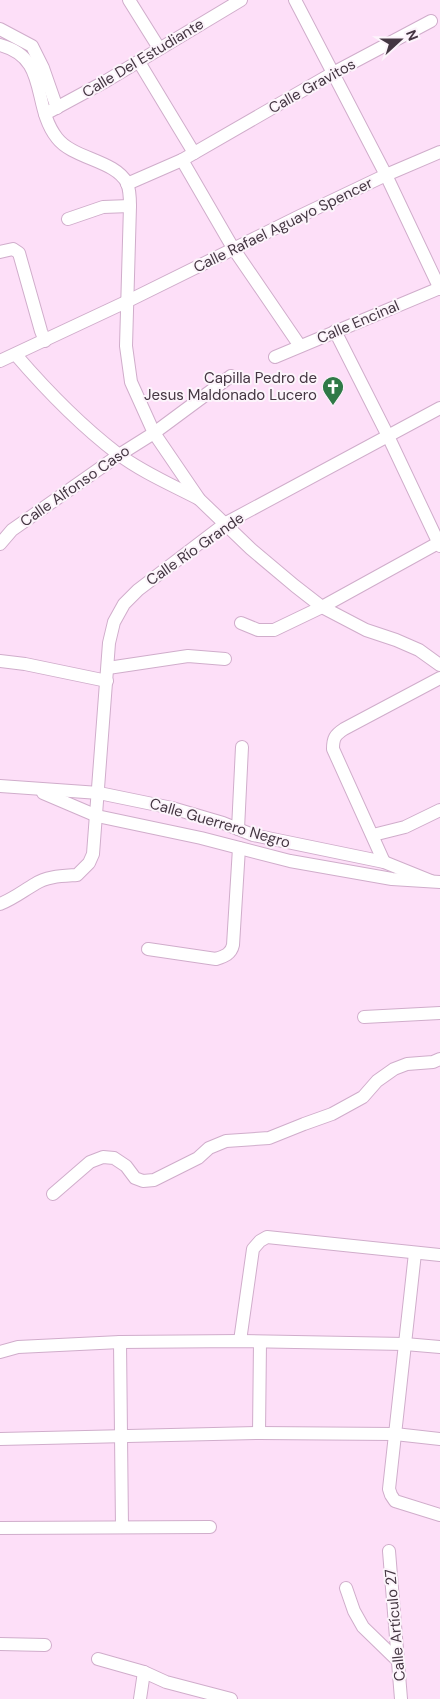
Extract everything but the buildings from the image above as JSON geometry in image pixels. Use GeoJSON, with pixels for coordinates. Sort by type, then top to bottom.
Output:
{"type":"FeatureCollection","features":[{"type":"Feature","properties":{"kind":"street"},"geometry":{"type":"LineString","coordinates":[[129,0],[159,48]]}},
{"type":"Feature","properties":{"kind":"street","name":"Calle Del Estudiante"},"geometry":{"type":"LineString","coordinates":[[51,111],[138,62],[241,0]]}},
{"type":"Feature","properties":{"kind":"street"},"geometry":{"type":"LineString","coordinates":[[294,0],[386,175],[440,289]]}},
{"type":"Feature","properties":{"kind":"street","name":"Calle Gravitos"},"geometry":{"type":"LineString","coordinates":[[127,184],[182,160],[333,73],[431,21]]}},
{"type":"Feature","properties":{"kind":"street"},"geometry":{"type":"LineString","coordinates":[[0,29],[32,46],[43,68],[51,111],[50,128],[58,139],[68,147],[112,169],[127,184],[130,206],[126,346],[131,382],[154,433],[200,499],[252,549],[288,580],[322,607],[366,630],[419,650],[440,665]]}},
{"type":"Feature","properties":{"kind":"street"},"geometry":{"type":"LineString","coordinates":[[0,45],[19,52],[26,58],[51,111]]}},
{"type":"Feature","properties":{"kind":"street"},"geometry":{"type":"LineString","coordinates":[[138,62],[194,153]]}},
{"type":"Feature","properties":{"kind":"street","name":"Calle Rafael Aguayo Spencer"},"geometry":{"type":"LineString","coordinates":[[0,361],[16,355],[386,175],[440,152]]}},
{"type":"Feature","properties":{"kind":"street"},"geometry":{"type":"LineString","coordinates":[[182,160],[233,248],[300,346]]}},
{"type":"Feature","properties":{"kind":"street"},"geometry":{"type":"LineString","coordinates":[[68,219],[103,208],[130,206]]}},
{"type":"Feature","properties":{"kind":"street"},"geometry":{"type":"LineString","coordinates":[[0,252],[13,249],[19,253],[45,341]]}},
{"type":"Feature","properties":{"kind":"street","name":"Calle Encinal"},"geometry":{"type":"LineString","coordinates":[[275,357],[440,289]]}},
{"type":"Feature","properties":{"kind":"street"},"geometry":{"type":"LineString","coordinates":[[242,622],[258,630],[274,630],[322,607],[440,544],[335,331]]}},
{"type":"Feature","properties":{"kind":"street"},"geometry":{"type":"LineString","coordinates":[[16,355],[37,380],[64,407],[119,455],[158,478],[200,499]]}},
{"type":"Feature","properties":{"kind":"street","name":"Calle Alfonso Caso"},"geometry":{"type":"LineString","coordinates":[[0,544],[12,530],[119,455],[154,433],[231,376]]}},
{"type":"Feature","properties":{"kind":"street","name":"Calle Río Grande"},"geometry":{"type":"LineString","coordinates":[[0,904],[11,900],[36,883],[58,876],[77,875],[84,870],[93,854],[109,643],[114,622],[124,604],[138,590],[226,523],[440,408]]}},
{"type":"Feature","properties":{"kind":"street"},"geometry":{"type":"LineString","coordinates":[[0,661],[107,674],[188,656],[225,659]]}},
{"type":"Feature","properties":{"kind":"street"},"geometry":{"type":"LineString","coordinates":[[384,862],[333,749],[333,740],[336,734],[344,729],[440,678]]}},
{"type":"Feature","properties":{"kind":"street"},"geometry":{"type":"LineString","coordinates":[[238,829],[242,747]]}},
{"type":"Feature","properties":{"kind":"street","name":"Calle Guerrero Negro"},"geometry":{"type":"LineString","coordinates":[[0,786],[99,793],[172,808],[279,842],[384,862],[435,882]]}},
{"type":"Feature","properties":{"kind":"street","name":"Calle Guerrero Negro"},"geometry":{"type":"LineString","coordinates":[[34,789],[97,816],[201,838],[290,861],[392,879],[435,882]]}},
{"type":"Feature","properties":{"kind":"street"},"geometry":{"type":"LineString","coordinates":[[373,835],[405,827],[440,810]]}},
{"type":"Feature","properties":{"kind":"street"},"geometry":{"type":"LineString","coordinates":[[148,950],[216,959],[224,957],[232,951],[239,848]]}},
{"type":"Feature","properties":{"kind":"street"},"geometry":{"type":"LineString","coordinates":[[364,1017],[440,1012]]}},
{"type":"Feature","properties":{"kind":"street"},"geometry":{"type":"LineString","coordinates":[[53,1194],[90,1162],[103,1157],[114,1158],[126,1166],[135,1178],[144,1181],[154,1180],[198,1158],[209,1148],[226,1141],[269,1138],[332,1114],[363,1097],[377,1081],[394,1069],[407,1064],[433,1062],[440,1059]]}},
{"type":"Feature","properties":{"kind":"street"},"geometry":{"type":"LineString","coordinates":[[240,1341],[253,1249],[260,1241],[267,1237],[440,1255]]}},
{"type":"Feature","properties":{"kind":"street"},"geometry":{"type":"LineString","coordinates":[[415,1253],[389,1488],[395,1501],[440,1515]]}},
{"type":"Feature","properties":{"kind":"street"},"geometry":{"type":"LineString","coordinates":[[0,1352],[18,1348],[120,1342],[240,1341],[405,1344],[440,1347]]}},
{"type":"Feature","properties":{"kind":"street"},"geometry":{"type":"LineString","coordinates":[[120,1342],[122,1527]]}},
{"type":"Feature","properties":{"kind":"street"},"geometry":{"type":"LineString","coordinates":[[259,1433],[260,1342]]}},
{"type":"Feature","properties":{"kind":"street"},"geometry":{"type":"LineString","coordinates":[[0,1439],[259,1433],[395,1434],[440,1440]]}},
{"type":"Feature","properties":{"kind":"street"},"geometry":{"type":"LineString","coordinates":[[0,1528],[210,1527]]}},
{"type":"Feature","properties":{"kind":"street","name":"Calle Artículo 27"},"geometry":{"type":"LineString","coordinates":[[389,1551],[401,1699]]}},
{"type":"Feature","properties":{"kind":"street"},"geometry":{"type":"LineString","coordinates":[[346,1588],[354,1610],[364,1627],[398,1661]]}},
{"type":"Feature","properties":{"kind":"street"},"geometry":{"type":"LineString","coordinates":[[0,1644],[45,1645]]}},
{"type":"Feature","properties":{"kind":"street"},"geometry":{"type":"LineString","coordinates":[[98,1659],[144,1672],[166,1682],[231,1699]]}},
{"type":"Feature","properties":{"kind":"street"},"geometry":{"type":"LineString","coordinates":[[140,1699],[144,1672]]}},
{"type":"Feature","properties":{"kind":"place","name":"Capilla Pedro de Jesus Maldonado Lucero"},"geometry":{"type":"Point","coordinates":[333,406]}}]}
